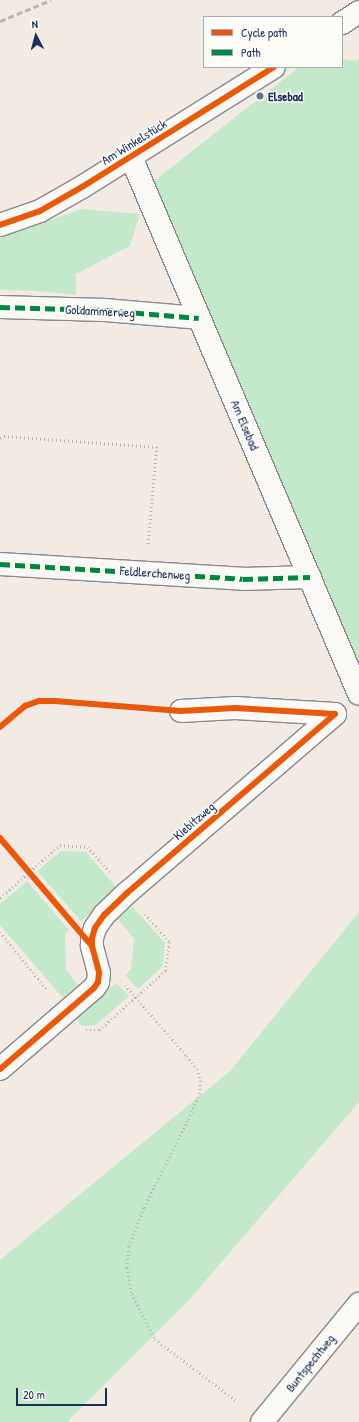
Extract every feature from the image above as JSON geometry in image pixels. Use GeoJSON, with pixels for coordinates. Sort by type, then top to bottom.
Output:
{"type":"FeatureCollection","features":[{"type":"Feature","properties":{"kind":"street"},"geometry":{"type":"LineString","coordinates":[[343,22],[359,12]]}},
{"type":"Feature","properties":{"kind":"street","name":"Am Winkelstück"},"geometry":{"type":"LineString","coordinates":[[0,225],[40,211],[131,157],[272,68]]}},
{"type":"Feature","properties":{"kind":"street","name":"Am Elsebad"},"geometry":{"type":"LineString","coordinates":[[131,157],[359,694]]}},
{"type":"Feature","properties":{"kind":"street","name":"Goldammerweg"},"geometry":{"type":"LineString","coordinates":[[0,307],[104,310],[199,318]]}},
{"type":"Feature","properties":{"kind":"street","name":"Feldlerchenweg"},"geometry":{"type":"LineString","coordinates":[[0,564],[243,579],[310,577]]}},
{"type":"Feature","properties":{"kind":"street","name":"Kiebitzweg"},"geometry":{"type":"LineString","coordinates":[[181,711],[236,708],[335,714],[359,706]]}},
{"type":"Feature","properties":{"kind":"street","name":"Kiebitzweg"},"geometry":{"type":"LineString","coordinates":[[0,1069],[94,988],[99,977],[93,952],[92,938],[95,928],[104,915],[127,893],[335,714]]}},
{"type":"Feature","properties":{"kind":"street","name":"Buntspechtweg"},"geometry":{"type":"LineString","coordinates":[[262,1422],[359,1304]]}},
{"type":"Feature","properties":{"kind":"path"},"geometry":{"type":"LineString","coordinates":[[0,438],[4,436],[157,447],[146,572]]}},
{"type":"Feature","properties":{"kind":"path"},"geometry":{"type":"LineString","coordinates":[[0,898],[60,845],[88,847],[127,893]]}},
{"type":"Feature","properties":{"kind":"path"},"geometry":{"type":"LineString","coordinates":[[93,952],[137,997],[187,1056],[197,1069],[201,1081],[200,1093],[188,1121],[144,1208],[129,1247],[128,1268],[132,1294],[155,1339],[238,1402]]}},
{"type":"Feature","properties":{"kind":"green space"},"geometry":{"type":"Polygon","coordinates":[[[359,58],[359,665],[317,580],[149,185],[298,68],[343,68],[343,59],[356,61],[359,58]]]}},
{"type":"Feature","properties":{"kind":"green space"},"geometry":{"type":"Polygon","coordinates":[[[81,209],[140,214],[130,246],[76,274],[76,295],[38,291],[0,290],[0,238],[81,209]]]}},
{"type":"Feature","properties":{"kind":"green space"},"geometry":{"type":"Polygon","coordinates":[[[61,851],[86,852],[118,889],[81,921],[37,871],[61,851]]]}},
{"type":"Feature","properties":{"kind":"green space"},"geometry":{"type":"Polygon","coordinates":[[[27,881],[69,930],[65,935],[66,970],[78,985],[63,998],[0,925],[0,904],[27,881]]]}},
{"type":"Feature","properties":{"kind":"green space"},"geometry":{"type":"Polygon","coordinates":[[[132,906],[165,943],[163,966],[138,989],[125,975],[131,969],[134,939],[118,919],[132,906]]]}},
{"type":"Feature","properties":{"kind":"green space"},"geometry":{"type":"Polygon","coordinates":[[[359,912],[359,1102],[188,1301],[67,1422],[0,1422],[0,1260],[230,1071],[359,912]]]}},
{"type":"Feature","properties":{"kind":"green space"},"geometry":{"type":"Polygon","coordinates":[[[116,983],[129,996],[96,1025],[82,1026],[75,1017],[116,983]]]}},
{"type":"Feature","properties":{"kind":"railway"},"geometry":{"type":"LineString","coordinates":[[0,21],[51,0]]}},
{"type":"Feature","properties":{"kind":"marked path"},"geometry":{"type":"LineString","coordinates":[[0,307],[104,310],[199,318]]}},
{"type":"Feature","properties":{"kind":"marked path"},"geometry":{"type":"LineString","coordinates":[[0,564],[243,579],[310,577]]}},
{"type":"Feature","properties":{"kind":"cycle path"},"geometry":{"type":"LineString","coordinates":[[0,225],[40,211],[82,187],[272,68]]}},
{"type":"Feature","properties":{"kind":"cycle path"},"geometry":{"type":"LineString","coordinates":[[0,727],[25,706],[39,701],[181,711],[235,708],[335,714],[127,893],[104,915],[95,928],[92,938],[92,946],[99,973],[98,982],[94,988],[0,1069]]}},
{"type":"Feature","properties":{"kind":"cycle path"},"geometry":{"type":"LineString","coordinates":[[0,838],[92,946]]}},
{"type":"Feature","properties":{"kind":"place","name":"Elsebad"},"geometry":{"type":"Point","coordinates":[260,96]}}]}
